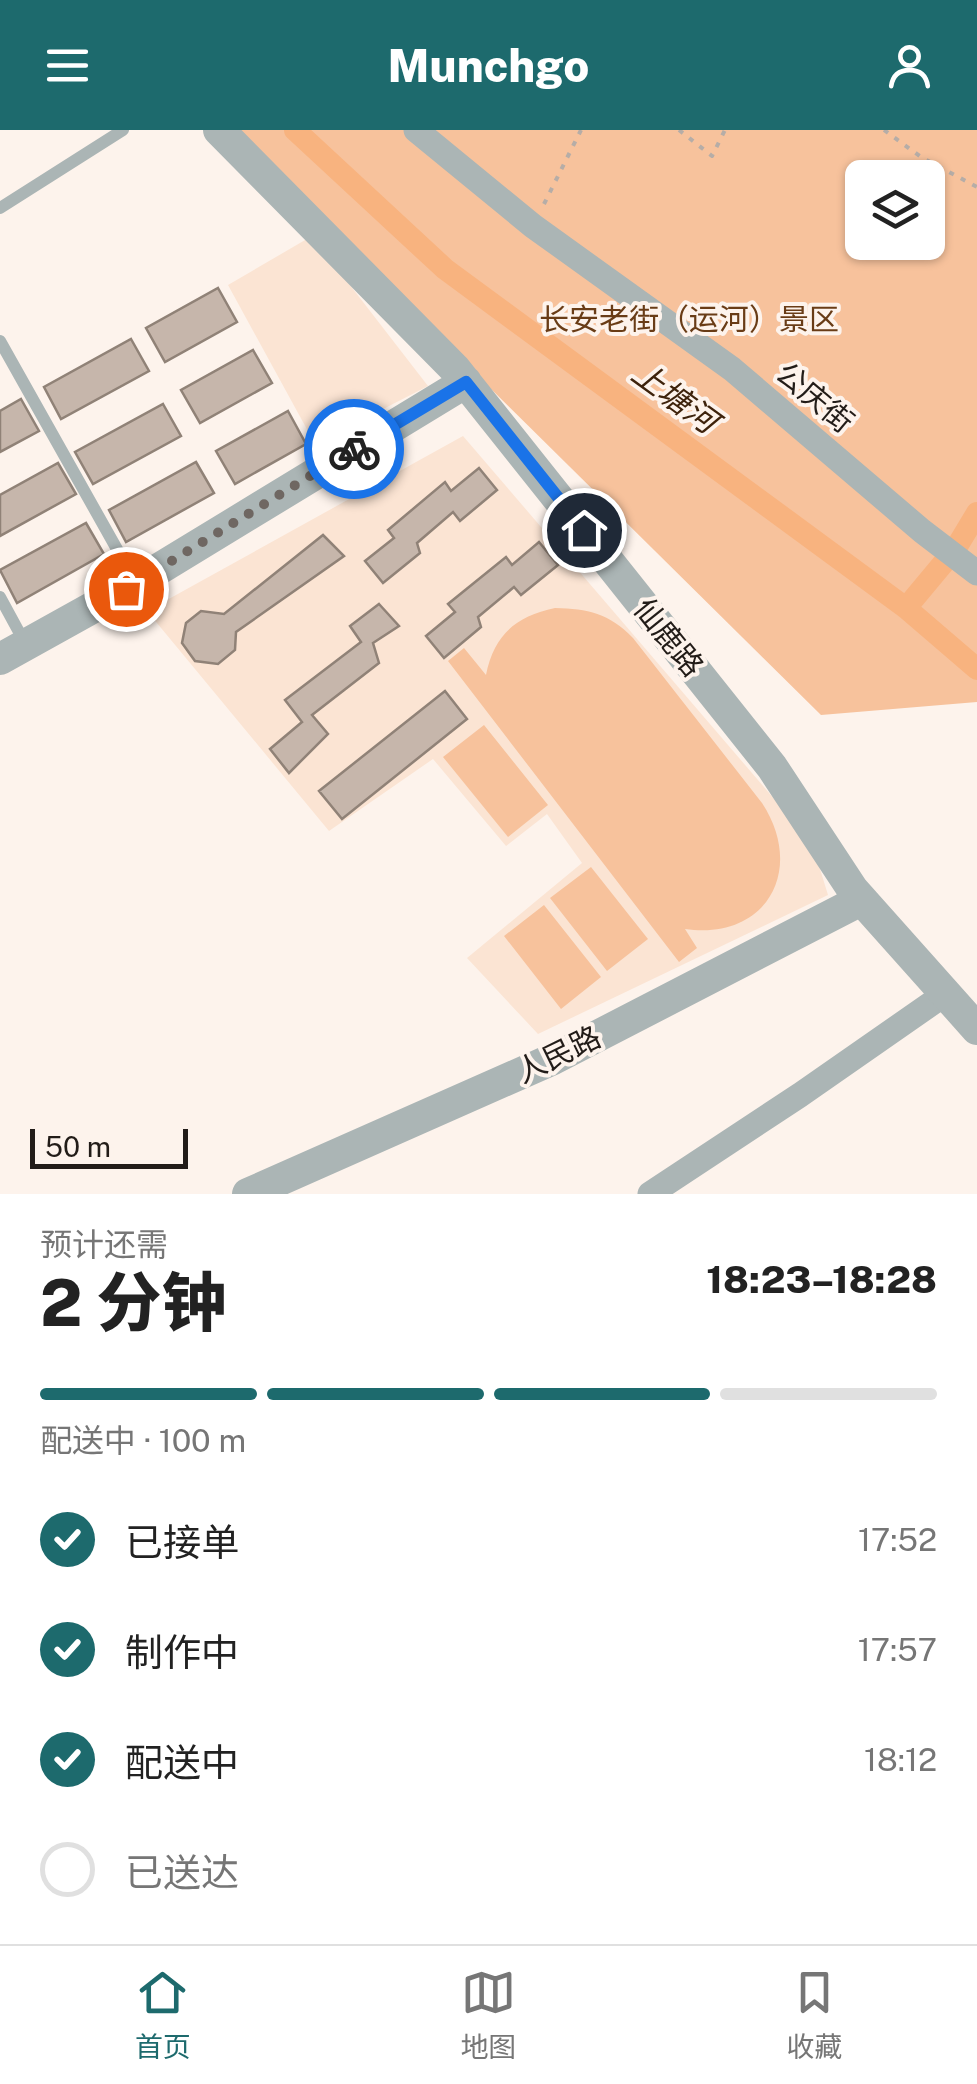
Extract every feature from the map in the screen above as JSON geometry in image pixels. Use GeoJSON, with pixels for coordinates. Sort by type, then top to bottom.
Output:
{"type":"FeatureCollection","features":[{"type":"Feature","properties":{"kind":"street","name":"仙鹿路"},"geometry":{"type":"LineString","coordinates":[[219,130],[456,369],[772,767],[861,900],[977,1030]]}},
{"type":"Feature","properties":{"kind":"street","name":"公庆街"},"geometry":{"type":"LineString","coordinates":[[416,130],[533,226],[732,369],[972,570]]}},
{"type":"Feature","properties":{"kind":"street"},"geometry":{"type":"LineString","coordinates":[[13,652],[136,583],[466,382]]}},
{"type":"Feature","properties":{"kind":"street","name":"人民路"},"geometry":{"type":"LineString","coordinates":[[248,1194],[553,1059],[861,900]]}},
{"type":"Feature","properties":{"kind":"street"},"geometry":{"type":"LineString","coordinates":[[650,1194],[945,994]]}},
{"type":"Feature","properties":{"kind":"lane"},"geometry":{"type":"LineString","coordinates":[[0,208],[123,130]]}},
{"type":"Feature","properties":{"kind":"lane"},"geometry":{"type":"LineString","coordinates":[[0,341],[136,583]]}},
{"type":"Feature","properties":{"kind":"lane"},"geometry":{"type":"LineString","coordinates":[[0,597],[13,652]]}},
{"type":"Feature","properties":{"kind":"path"},"geometry":{"type":"LineString","coordinates":[[533,226],[581,130]]}},
{"type":"Feature","properties":{"kind":"path"},"geometry":{"type":"LineString","coordinates":[[679,130],[712,156],[725,130]]}},
{"type":"Feature","properties":{"kind":"path"},"geometry":{"type":"LineString","coordinates":[[884,130],[921,157],[977,187]]}},
{"type":"Feature","properties":{"kind":"shaded area"},"geometry":{"type":"Polygon","coordinates":[[[312,236],[428,386],[315,444],[228,285],[312,236]]]}},
{"type":"Feature","properties":{"kind":"shaded area"},"geometry":{"type":"Polygon","coordinates":[[[463,436],[812,843],[828,895],[538,1034],[467,958],[582,863],[547,814],[506,846],[433,759],[329,831],[147,611],[463,436]]]}},
{"type":"Feature","properties":{"kind":"green space","name":"长安老街（运河）景区"},"geometry":{"type":"Polygon","coordinates":[[[229,130],[977,130],[977,702],[821,715],[229,130]]]}},
{"type":"Feature","properties":{"kind":"green space"},"geometry":{"type":"Polygon","coordinates":[[[555,608],[597,614],[633,638],[762,803],[775,828],[780,853],[778,875],[770,896],[757,912],[737,924],[713,930],[685,929],[697,948],[679,962],[448,661],[464,648],[486,675],[495,649],[509,630],[529,616],[555,608]]]}},
{"type":"Feature","properties":{"kind":"green space"},"geometry":{"type":"Polygon","coordinates":[[[484,725],[548,805],[508,837],[443,757],[484,725]]]}},
{"type":"Feature","properties":{"kind":"green space"},"geometry":{"type":"Polygon","coordinates":[[[591,867],[648,939],[607,971],[550,898],[591,867]]]}},
{"type":"Feature","properties":{"kind":"green space"},"geometry":{"type":"Polygon","coordinates":[[[544,905],[601,977],[561,1009],[504,936],[544,905]]]}},
{"type":"Feature","properties":{"kind":"building"},"geometry":{"type":"Polygon","coordinates":[[[218,288],[237,322],[165,362],[146,328],[218,288]]]}},
{"type":"Feature","properties":{"kind":"building"},"geometry":{"type":"Polygon","coordinates":[[[131,339],[149,371],[61,419],[44,387],[131,339]]]}},
{"type":"Feature","properties":{"kind":"building"},"geometry":{"type":"Polygon","coordinates":[[[253,350],[272,383],[200,423],[181,390],[253,350]]]}},
{"type":"Feature","properties":{"kind":"building"},"geometry":{"type":"Polygon","coordinates":[[[21,399],[39,431],[0,452],[0,411],[21,399]]]}},
{"type":"Feature","properties":{"kind":"building"},"geometry":{"type":"Polygon","coordinates":[[[163,404],[181,436],[93,484],[75,452],[163,404]]]}},
{"type":"Feature","properties":{"kind":"building"},"geometry":{"type":"Polygon","coordinates":[[[288,411],[306,444],[235,484],[216,451],[288,411]]]}},
{"type":"Feature","properties":{"kind":"building"},"geometry":{"type":"Polygon","coordinates":[[[196,462],[214,493],[126,542],[109,510],[196,462]]]}},
{"type":"Feature","properties":{"kind":"building"},"geometry":{"type":"Polygon","coordinates":[[[58,463],[76,494],[0,536],[0,495],[58,463]]]}},
{"type":"Feature","properties":{"kind":"building"},"geometry":{"type":"Polygon","coordinates":[[[479,468],[497,490],[460,521],[453,512],[417,543],[420,553],[383,583],[365,561],[394,538],[388,530],[445,482],[451,491],[479,468]]]}},
{"type":"Feature","properties":{"kind":"building"},"geometry":{"type":"Polygon","coordinates":[[[86,523],[104,554],[17,603],[0,570],[86,523]]]}},
{"type":"Feature","properties":{"kind":"building"},"geometry":{"type":"Polygon","coordinates":[[[323,535],[344,556],[236,632],[235,650],[218,664],[195,661],[182,643],[186,623],[201,611],[224,614],[323,535]]]}},
{"type":"Feature","properties":{"kind":"building"},"geometry":{"type":"Polygon","coordinates":[[[539,542],[558,565],[521,595],[514,587],[478,617],[481,627],[444,658],[426,636],[455,612],[448,604],[506,557],[512,565],[539,542]]]}},
{"type":"Feature","properties":{"kind":"building"},"geometry":{"type":"Polygon","coordinates":[[[379,604],[399,626],[373,643],[379,663],[312,715],[328,734],[289,773],[270,749],[302,722],[285,700],[361,642],[350,626],[379,604]]]}},
{"type":"Feature","properties":{"kind":"building"},"geometry":{"type":"Polygon","coordinates":[[[445,691],[467,719],[342,819],[319,791],[445,691]]]}},
{"type":"Feature","properties":{"kind":"waterway","name":"上塘河"},"geometry":{"type":"LineString","coordinates":[[295,130],[445,269],[906,608],[977,669]]}},
{"type":"Feature","properties":{"kind":"waterway"},"geometry":{"type":"LineString","coordinates":[[906,608],[956,548],[977,513]]}},
{"type":"Feature","properties":{"kind":"way so far"},"geometry":{"type":"LineString","coordinates":[[126,589],[354,449]]}},
{"type":"Feature","properties":{"kind":"route"},"geometry":{"type":"LineString","coordinates":[[354,449],[466,382],[584,530]]}}]}
